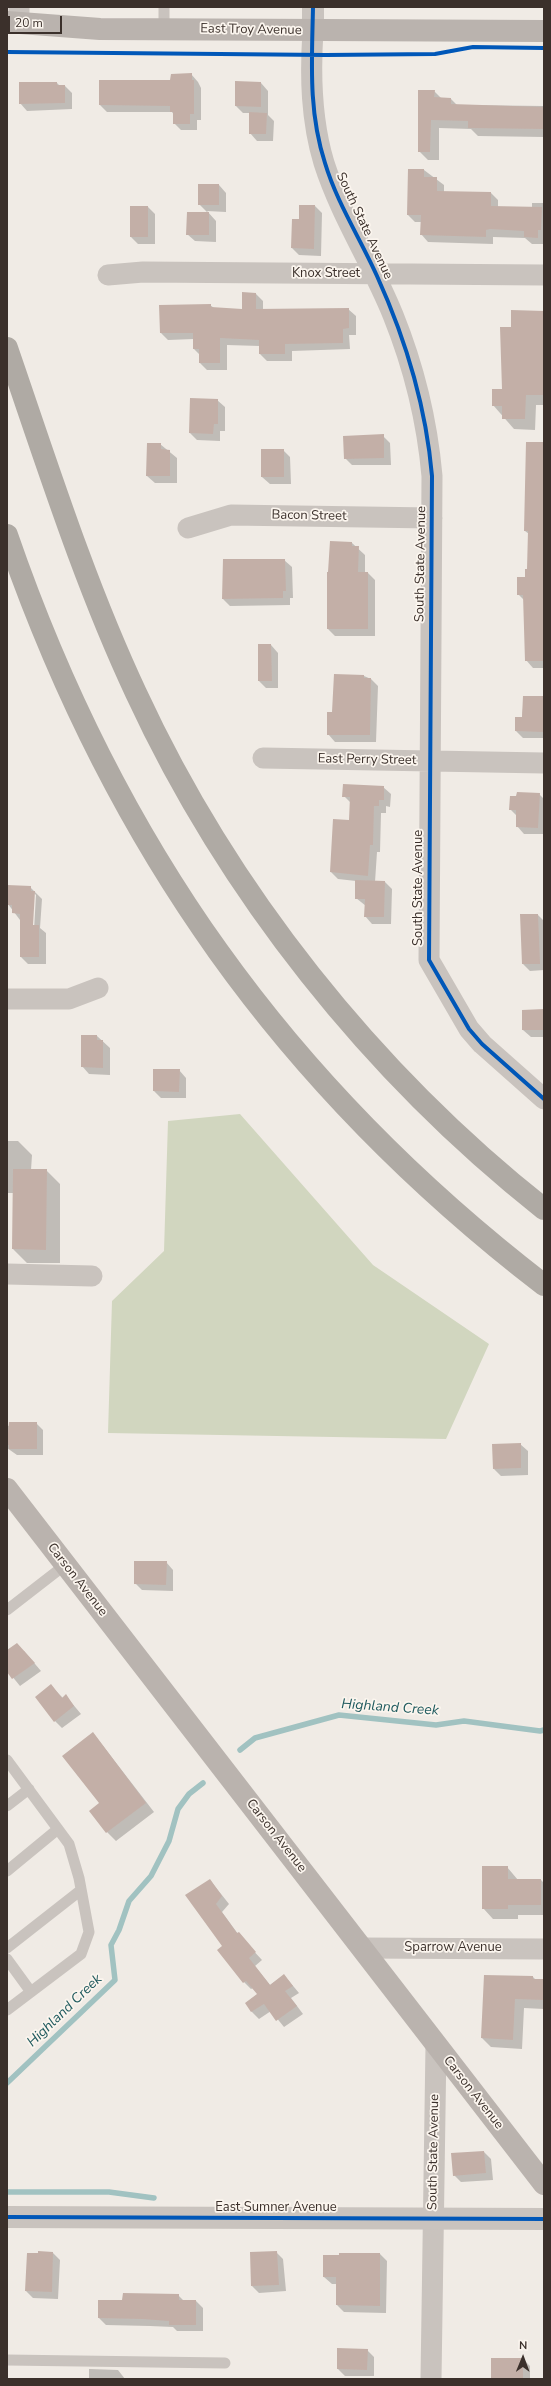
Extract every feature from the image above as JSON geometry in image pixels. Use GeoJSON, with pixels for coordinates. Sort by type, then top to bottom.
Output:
{"type":"FeatureCollection","features":[{"type":"Feature","properties":{"kind":"highway"},"geometry":{"type":"LineString","coordinates":[[7,348],[75,546],[105,624],[142,707],[169,759],[210,830],[242,879],[289,945],[326,993],[382,1058],[458,1135],[544,1209]]}},
{"type":"Feature","properties":{"kind":"highway"},"geometry":{"type":"LineString","coordinates":[[7,535],[23,581],[66,687],[98,754],[162,869],[212,944],[279,1032],[356,1119],[454,1213],[544,1285]]}},
{"type":"Feature","properties":{"kind":"main road","name":"East Troy Avenue"},"geometry":{"type":"LineString","coordinates":[[15,17],[78,28],[313,31],[544,31]]}},
{"type":"Feature","properties":{"kind":"main road","name":"Carson Avenue"},"geometry":{"type":"LineString","coordinates":[[7,1489],[544,2184]]}},
{"type":"Feature","properties":{"kind":"street","name":"South State Avenue"},"geometry":{"type":"LineString","coordinates":[[313,7],[311,86],[320,147],[338,199],[376,274],[407,352],[422,402],[429,438],[432,476],[429,762],[429,960],[469,1029],[482,1044],[544,1099]]}},
{"type":"Feature","properties":{"kind":"street","name":"Knox Street"},"geometry":{"type":"LineString","coordinates":[[108,275],[143,272],[544,275]]}},
{"type":"Feature","properties":{"kind":"street","name":"Bacon Street"},"geometry":{"type":"LineString","coordinates":[[188,528],[231,515],[432,518]]}},
{"type":"Feature","properties":{"kind":"street","name":"East Perry Street"},"geometry":{"type":"LineString","coordinates":[[263,758],[544,763]]}},
{"type":"Feature","properties":{"kind":"street"},"geometry":{"type":"LineString","coordinates":[[7,999],[69,999],[98,988]]}},
{"type":"Feature","properties":{"kind":"street"},"geometry":{"type":"LineString","coordinates":[[7,1274],[92,1276]]}},
{"type":"Feature","properties":{"kind":"street","name":"Sparrow Avenue"},"geometry":{"type":"LineString","coordinates":[[362,1948],[544,1949]]}},
{"type":"Feature","properties":{"kind":"street","name":"South State Avenue"},"geometry":{"type":"LineString","coordinates":[[431,2379],[436,2045]]}},
{"type":"Feature","properties":{"kind":"street","name":"East Sumner Avenue"},"geometry":{"type":"LineString","coordinates":[[7,2217],[544,2219]]}},
{"type":"Feature","properties":{"kind":"lane"},"geometry":{"type":"LineString","coordinates":[[164,7],[164,29]]}},
{"type":"Feature","properties":{"kind":"lane"},"geometry":{"type":"LineString","coordinates":[[7,1610],[65,1565]]}},
{"type":"Feature","properties":{"kind":"lane"},"geometry":{"type":"LineString","coordinates":[[7,1760],[69,1844],[81,1890],[88,1932],[81,1954],[7,2010]]}},
{"type":"Feature","properties":{"kind":"lane"},"geometry":{"type":"LineString","coordinates":[[7,1806],[29,1789]]}},
{"type":"Feature","properties":{"kind":"lane"},"geometry":{"type":"LineString","coordinates":[[7,1871],[58,1829]]}},
{"type":"Feature","properties":{"kind":"lane"},"geometry":{"type":"LineString","coordinates":[[7,1948],[81,1890]]}},
{"type":"Feature","properties":{"kind":"lane"},"geometry":{"type":"LineString","coordinates":[[7,1959],[31,1992]]}},
{"type":"Feature","properties":{"kind":"lane"},"geometry":{"type":"LineString","coordinates":[[7,2360],[225,2363]]}},
{"type":"Feature","properties":{"kind":"green space"},"geometry":{"type":"Polygon","coordinates":[[[240,1114],[373,1265],[489,1344],[446,1439],[108,1433],[112,1301],[164,1251],[168,1121],[240,1114]]]}},
{"type":"Feature","properties":{"kind":"building"},"geometry":{"type":"Polygon","coordinates":[[[192,73],[192,80],[194,80],[194,114],[190,114],[190,124],[173,124],[173,112],[170,112],[170,106],[99,105],[99,80],[170,80],[171,74],[192,73]]]}},
{"type":"Feature","properties":{"kind":"building"},"geometry":{"type":"Polygon","coordinates":[[[235,81],[261,82],[261,107],[235,106],[235,81]]]}},
{"type":"Feature","properties":{"kind":"building"},"geometry":{"type":"Polygon","coordinates":[[[19,82],[57,82],[57,85],[65,85],[65,103],[19,104],[19,82]]]}},
{"type":"Feature","properties":{"kind":"building"},"geometry":{"type":"Polygon","coordinates":[[[418,90],[435,90],[434,97],[451,98],[451,104],[544,107],[544,129],[468,128],[468,121],[431,120],[430,152],[418,152],[418,90]]]}},
{"type":"Feature","properties":{"kind":"building"},"geometry":{"type":"Polygon","coordinates":[[[249,112],[267,113],[266,134],[249,134],[249,112]]]}},
{"type":"Feature","properties":{"kind":"building"},"geometry":{"type":"Polygon","coordinates":[[[408,169],[424,169],[424,177],[437,177],[437,191],[491,192],[491,206],[542,207],[541,230],[538,230],[538,238],[524,237],[524,231],[490,229],[486,230],[486,237],[420,235],[421,215],[407,215],[408,169]]]}},
{"type":"Feature","properties":{"kind":"building"},"geometry":{"type":"Polygon","coordinates":[[[198,184],[219,184],[219,205],[198,205],[198,184]]]}},
{"type":"Feature","properties":{"kind":"building"},"geometry":{"type":"Polygon","coordinates":[[[299,205],[315,205],[314,249],[291,248],[292,219],[299,219],[299,205]]]}},
{"type":"Feature","properties":{"kind":"building"},"geometry":{"type":"Polygon","coordinates":[[[130,206],[148,206],[148,237],[130,237],[130,206]]]}},
{"type":"Feature","properties":{"kind":"building"},"geometry":{"type":"Polygon","coordinates":[[[187,212],[209,212],[209,235],[186,235],[187,212]]]}},
{"type":"Feature","properties":{"kind":"building"},"geometry":{"type":"Polygon","coordinates":[[[242,292],[256,293],[256,309],[349,308],[349,328],[343,329],[343,343],[285,344],[285,354],[259,354],[259,340],[220,338],[220,363],[199,363],[199,349],[193,349],[193,333],[160,333],[159,305],[211,304],[211,307],[242,309],[242,292]]]}},
{"type":"Feature","properties":{"kind":"building"},"geometry":{"type":"Polygon","coordinates":[[[511,310],[544,311],[544,395],[526,395],[525,419],[502,419],[502,406],[492,406],[492,389],[502,389],[500,327],[511,327],[511,310]]]}},
{"type":"Feature","properties":{"kind":"building"},"geometry":{"type":"Polygon","coordinates":[[[190,398],[218,399],[218,424],[214,424],[213,434],[189,433],[190,398]]]}},
{"type":"Feature","properties":{"kind":"building"},"geometry":{"type":"Polygon","coordinates":[[[384,434],[384,458],[344,459],[343,436],[384,434]]]}},
{"type":"Feature","properties":{"kind":"building"},"geometry":{"type":"Polygon","coordinates":[[[526,442],[544,442],[544,661],[525,661],[523,595],[517,595],[517,577],[525,577],[525,569],[527,569],[528,531],[524,531],[526,442]]]}},
{"type":"Feature","properties":{"kind":"building"},"geometry":{"type":"Polygon","coordinates":[[[147,443],[161,443],[161,449],[170,450],[170,476],[146,476],[147,443]]]}},
{"type":"Feature","properties":{"kind":"building"},"geometry":{"type":"Polygon","coordinates":[[[261,449],[284,449],[284,477],[261,477],[261,449]]]}},
{"type":"Feature","properties":{"kind":"building"},"geometry":{"type":"Polygon","coordinates":[[[330,541],[352,542],[352,546],[359,546],[358,572],[368,572],[368,629],[327,629],[327,572],[330,541]]]}},
{"type":"Feature","properties":{"kind":"building"},"geometry":{"type":"Polygon","coordinates":[[[223,559],[285,559],[286,591],[283,591],[283,598],[222,599],[223,559]]]}},
{"type":"Feature","properties":{"kind":"building"},"geometry":{"type":"Polygon","coordinates":[[[258,644],[271,644],[272,681],[258,681],[258,644]]]}},
{"type":"Feature","properties":{"kind":"building"},"geometry":{"type":"Polygon","coordinates":[[[334,674],[364,675],[364,678],[371,678],[370,735],[327,735],[327,712],[332,712],[334,674]]]}},
{"type":"Feature","properties":{"kind":"building"},"geometry":{"type":"Polygon","coordinates":[[[523,696],[544,696],[543,732],[515,731],[515,717],[522,717],[523,696]]]}},
{"type":"Feature","properties":{"kind":"building"},"geometry":{"type":"Polygon","coordinates":[[[343,784],[384,786],[384,800],[379,800],[379,806],[374,806],[373,845],[370,845],[368,876],[330,872],[333,819],[349,820],[350,797],[342,797],[343,784]]]}},
{"type":"Feature","properties":{"kind":"building"},"geometry":{"type":"Polygon","coordinates":[[[517,792],[540,793],[538,828],[516,827],[516,810],[509,810],[510,796],[516,796],[517,792]]]}},
{"type":"Feature","properties":{"kind":"building"},"geometry":{"type":"Polygon","coordinates":[[[355,880],[385,881],[384,917],[364,917],[365,899],[355,899],[355,880]]]}},
{"type":"Feature","properties":{"kind":"building"},"geometry":{"type":"Polygon","coordinates":[[[7,885],[31,886],[31,891],[35,891],[33,925],[39,925],[39,957],[20,957],[20,914],[12,913],[12,905],[7,905],[7,885]]]}},
{"type":"Feature","properties":{"kind":"building"},"geometry":{"type":"Polygon","coordinates":[[[520,914],[538,914],[540,964],[522,964],[520,914]]]}},
{"type":"Feature","properties":{"kind":"building"},"geometry":{"type":"Polygon","coordinates":[[[544,1009],[544,1030],[522,1030],[522,1010],[544,1009]]]}},
{"type":"Feature","properties":{"kind":"building"},"geometry":{"type":"Polygon","coordinates":[[[81,1035],[97,1035],[97,1040],[103,1040],[103,1068],[81,1067],[81,1035]]]}},
{"type":"Feature","properties":{"kind":"building"},"geometry":{"type":"Polygon","coordinates":[[[153,1069],[180,1069],[179,1092],[153,1091],[153,1069]]]}},
{"type":"Feature","properties":{"kind":"building"},"geometry":{"type":"Polygon","coordinates":[[[13,1169],[47,1169],[46,1250],[12,1249],[13,1169]]]}},
{"type":"Feature","properties":{"kind":"building"},"geometry":{"type":"Polygon","coordinates":[[[9,1422],[37,1422],[37,1449],[9,1449],[9,1445],[7,1445],[9,1422]]]}},
{"type":"Feature","properties":{"kind":"building"},"geometry":{"type":"Polygon","coordinates":[[[521,1443],[521,1468],[493,1469],[492,1444],[521,1443]]]}},
{"type":"Feature","properties":{"kind":"building"},"geometry":{"type":"Polygon","coordinates":[[[134,1561],[167,1561],[166,1585],[134,1584],[134,1561]]]}},
{"type":"Feature","properties":{"kind":"building"},"geometry":{"type":"Polygon","coordinates":[[[17,1643],[35,1663],[12,1679],[7,1672],[7,1650],[17,1643]]]}},
{"type":"Feature","properties":{"kind":"building"},"geometry":{"type":"Polygon","coordinates":[[[51,1684],[62,1698],[66,1694],[74,1706],[54,1722],[35,1697],[51,1684]]]}},
{"type":"Feature","properties":{"kind":"building"},"geometry":{"type":"Polygon","coordinates":[[[93,1732],[146,1803],[106,1833],[89,1811],[99,1803],[62,1756],[93,1732]]]}},
{"type":"Feature","properties":{"kind":"building"},"geometry":{"type":"Polygon","coordinates":[[[482,1866],[508,1866],[508,1879],[541,1879],[541,1905],[508,1905],[508,1909],[482,1909],[482,1866]]]}},
{"type":"Feature","properties":{"kind":"building"},"geometry":{"type":"Polygon","coordinates":[[[210,1879],[222,1896],[216,1904],[237,1933],[239,1932],[256,1952],[249,1958],[270,1985],[284,1974],[293,1986],[285,1991],[297,2006],[276,2021],[264,2004],[251,2012],[245,2003],[257,1994],[246,1981],[243,1983],[217,1950],[222,1946],[185,1895],[210,1879]]]}},
{"type":"Feature","properties":{"kind":"building"},"geometry":{"type":"Polygon","coordinates":[[[484,1975],[533,1976],[533,1979],[544,1979],[544,2000],[515,1999],[513,2040],[481,2038],[484,1975]]]}},
{"type":"Feature","properties":{"kind":"building"},"geometry":{"type":"Polygon","coordinates":[[[484,2151],[486,2173],[453,2176],[451,2153],[484,2151]]]}},
{"type":"Feature","properties":{"kind":"building"},"geometry":{"type":"Polygon","coordinates":[[[38,2251],[53,2252],[52,2292],[25,2291],[27,2253],[38,2253],[38,2251]]]}},
{"type":"Feature","properties":{"kind":"building"},"geometry":{"type":"Polygon","coordinates":[[[277,2251],[279,2285],[251,2286],[250,2252],[277,2251]]]}},
{"type":"Feature","properties":{"kind":"building"},"geometry":{"type":"Polygon","coordinates":[[[339,2253],[380,2253],[380,2306],[336,2305],[336,2277],[323,2277],[323,2255],[339,2255],[339,2253]]]}},
{"type":"Feature","properties":{"kind":"building"},"geometry":{"type":"Polygon","coordinates":[[[123,2293],[179,2294],[179,2300],[196,2300],[196,2325],[169,2325],[169,2321],[142,2319],[98,2318],[98,2300],[122,2300],[123,2293]]]}},
{"type":"Feature","properties":{"kind":"building"},"geometry":{"type":"Polygon","coordinates":[[[337,2348],[368,2349],[367,2370],[337,2369],[337,2348]]]}},
{"type":"Feature","properties":{"kind":"building"},"geometry":{"type":"Polygon","coordinates":[[[491,2358],[523,2358],[523,2379],[491,2379],[491,2358]]]}},
{"type":"Feature","properties":{"kind":"waterway","name":"Highland Creek"},"geometry":{"type":"LineString","coordinates":[[240,1750],[255,1738],[339,1715],[436,1725],[464,1721],[540,1731],[544,1730]]}},
{"type":"Feature","properties":{"kind":"waterway","name":"Highland Creek"},"geometry":{"type":"LineString","coordinates":[[7,2083],[115,1980],[111,1945],[119,1930],[129,1901],[151,1876],[169,1841],[178,1809],[189,1794],[203,1783]]}},
{"type":"Feature","properties":{"kind":"waterway"},"geometry":{"type":"LineString","coordinates":[[7,2192],[109,2192],[154,2198]]}},
{"type":"Feature","properties":{"kind":"cycle path"},"geometry":{"type":"LineString","coordinates":[[313,7],[313,105],[320,144],[330,178],[342,206],[377,276],[406,349],[420,399],[429,450],[432,476],[429,960],[469,1029],[482,1044],[544,1099]]}},
{"type":"Feature","properties":{"kind":"cycle path"},"geometry":{"type":"LineString","coordinates":[[7,52],[326,55],[435,54],[473,47],[544,48]]}},
{"type":"Feature","properties":{"kind":"cycle path"},"geometry":{"type":"LineString","coordinates":[[7,2217],[544,2219]]}}]}
